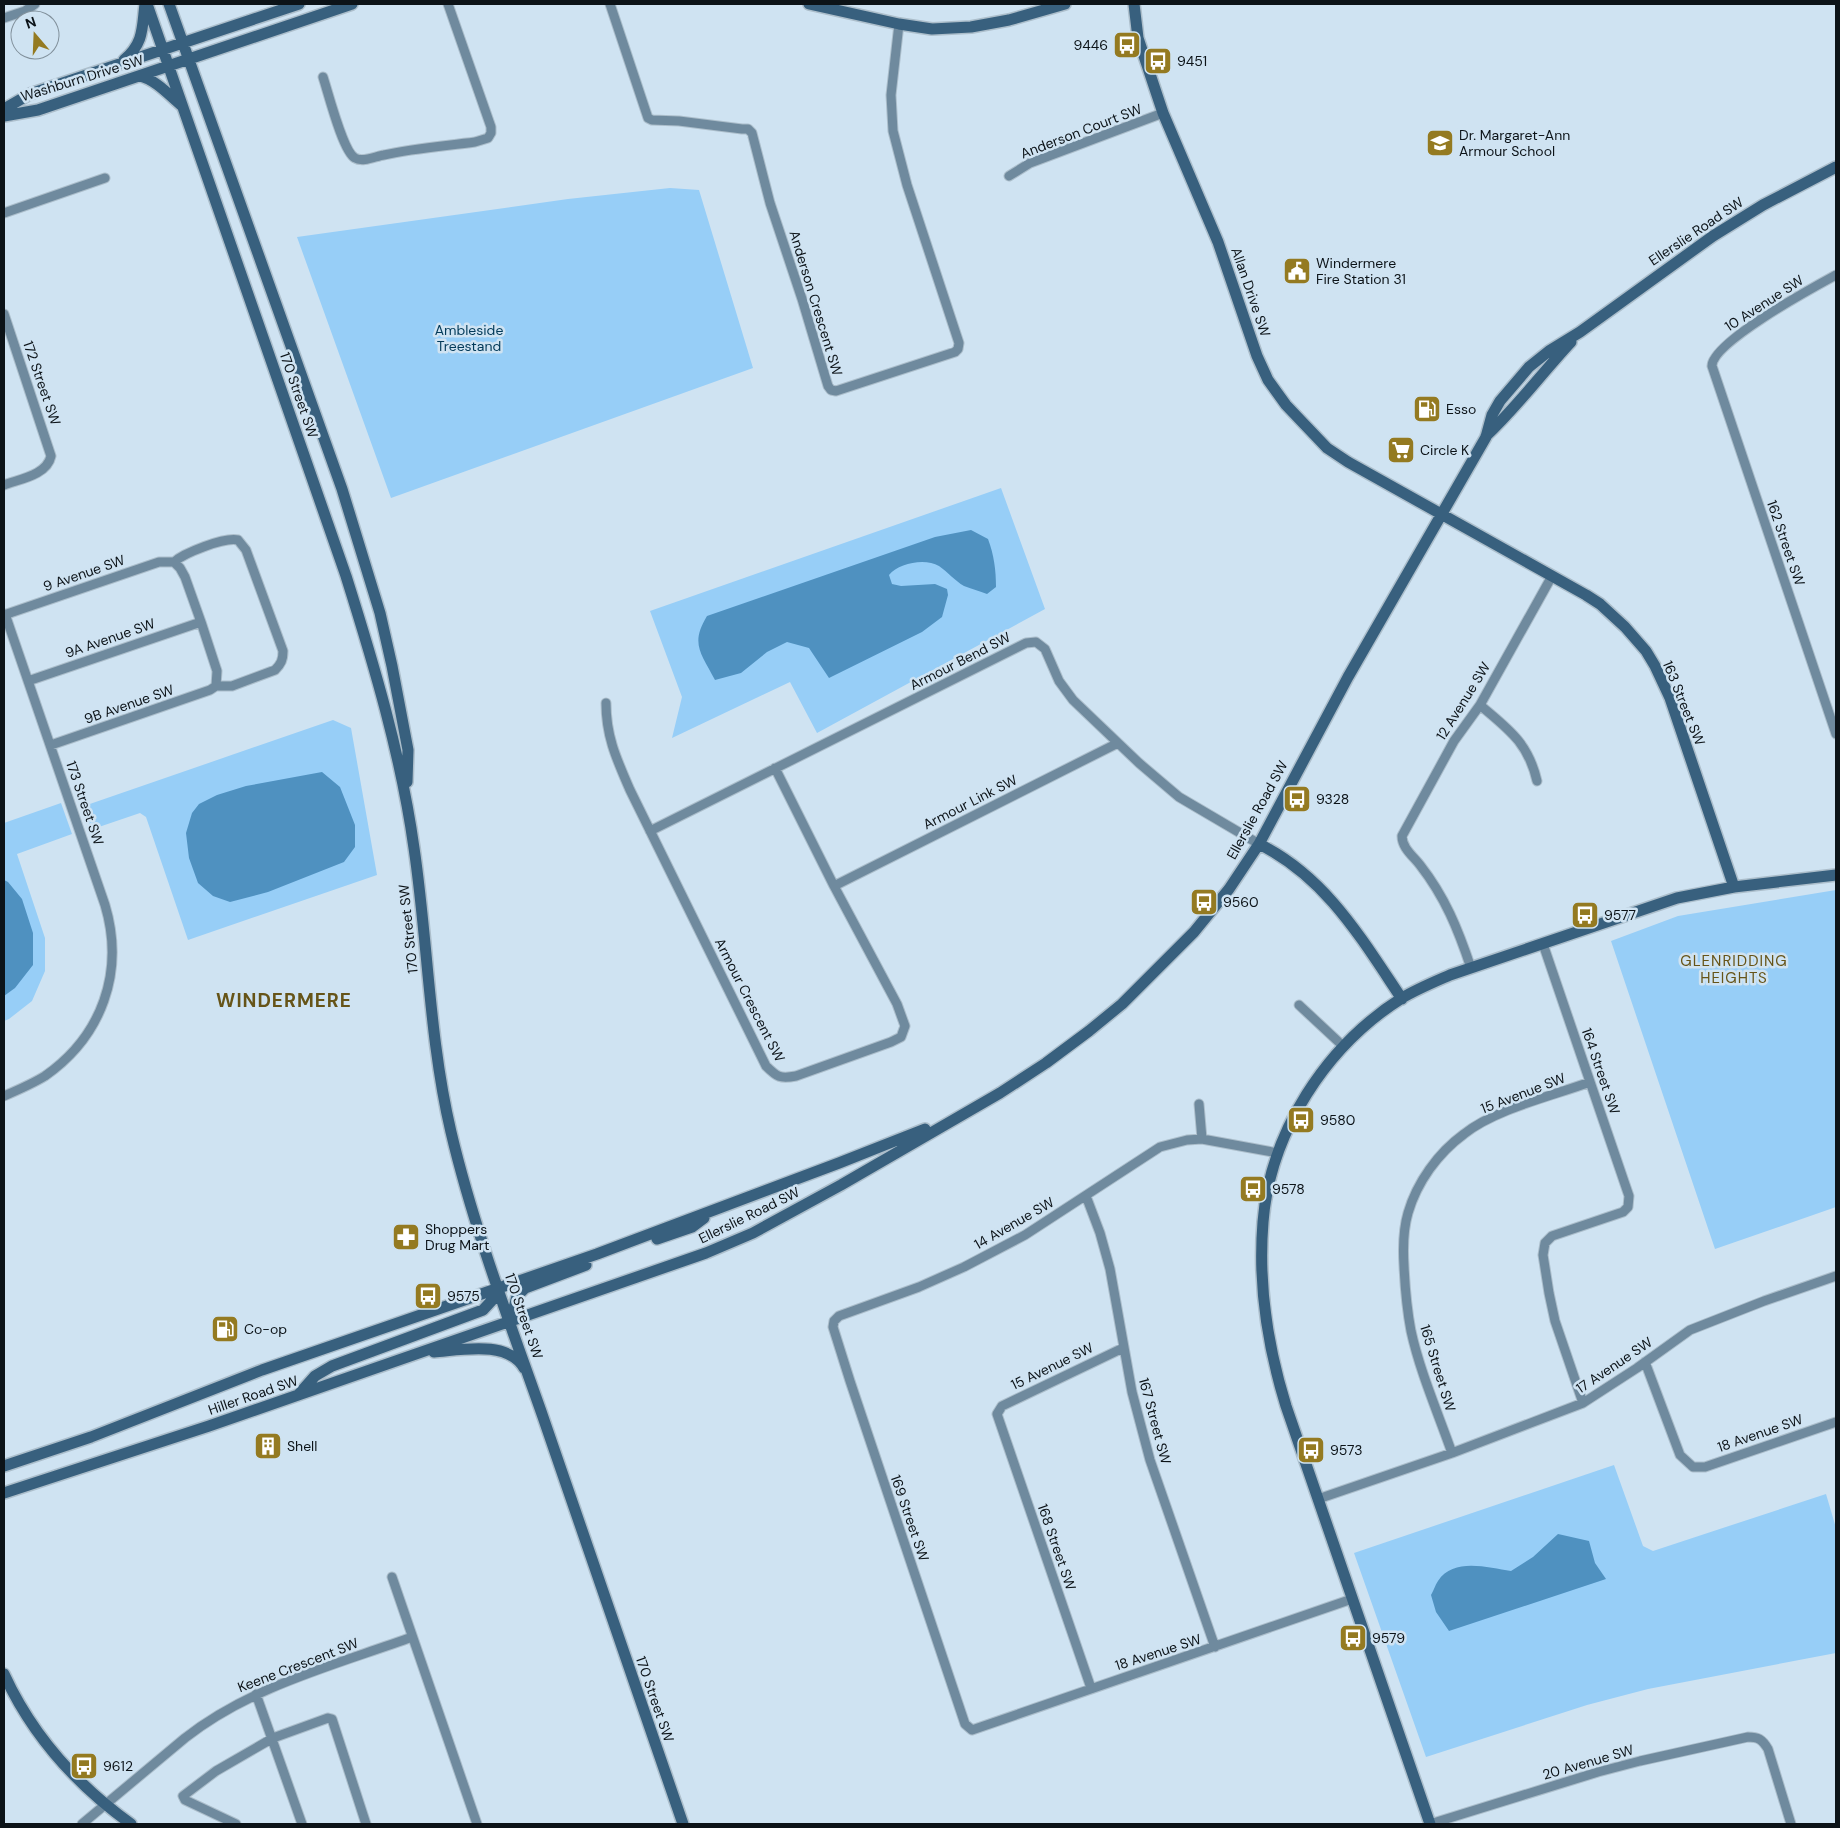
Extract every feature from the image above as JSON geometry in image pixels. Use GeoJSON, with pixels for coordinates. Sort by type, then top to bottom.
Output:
{"type":"FeatureCollection","features":[{"type":"Feature","properties":{"kind":"main road","name":"170 Street SW"},"geometry":{"type":"LineString","coordinates":[[146,4],[346,576],[387,715],[407,801],[419,887],[437,1052],[447,1113],[463,1178],[498,1287],[682,1824]]}},
{"type":"Feature","properties":{"kind":"main road"},"geometry":{"type":"LineString","coordinates":[[121,63],[135,51],[140,40],[146,4]]}},
{"type":"Feature","properties":{"kind":"main road","name":"170 Street SW"},"geometry":{"type":"LineString","coordinates":[[169,4],[342,489],[363,554],[380,613],[408,750],[407,801]]}},
{"type":"Feature","properties":{"kind":"main road","name":"Washburn Drive SW"},"geometry":{"type":"LineString","coordinates":[[4,110],[30,94],[299,4]]}},
{"type":"Feature","properties":{"kind":"main road","name":"Washburn Drive SW"},"geometry":{"type":"LineString","coordinates":[[4,116],[38,110],[352,4]]}},
{"type":"Feature","properties":{"kind":"main road"},"geometry":{"type":"LineString","coordinates":[[809,4],[899,24],[932,29],[971,27],[1009,20],[1065,4]]}},
{"type":"Feature","properties":{"kind":"main road","name":"Allan Drive SW"},"geometry":{"type":"LineString","coordinates":[[1134,4],[1138,38],[1163,113],[1218,242],[1257,356],[1273,387],[1286,405],[1327,448],[1442,516]]}},
{"type":"Feature","properties":{"kind":"main road"},"geometry":{"type":"LineString","coordinates":[[140,76],[160,87],[182,107]]}},
{"type":"Feature","properties":{"kind":"main road","name":"Ellerslie Road SW"},"geometry":{"type":"LineString","coordinates":[[510,1322],[706,1254],[753,1233],[841,1185],[1000,1093],[1046,1063],[1122,1004],[1194,932],[1229,890],[1259,844],[1348,677],[1486,437],[1580,332],[1713,236],[1763,204],[1836,167]]}},
{"type":"Feature","properties":{"kind":"main road","name":"163 Street SW"},"geometry":{"type":"LineString","coordinates":[[1442,516],[1600,604],[1637,640],[1655,666],[1670,698],[1734,887]]}},
{"type":"Feature","properties":{"kind":"main road"},"geometry":{"type":"LineString","coordinates":[[1259,844],[1277,853],[1312,880],[1340,908],[1402,999]]}},
{"type":"Feature","properties":{"kind":"main road"},"geometry":{"type":"LineString","coordinates":[[1430,1824],[1279,1384],[1274,1364],[1264,1292],[1262,1261],[1263,1222],[1267,1192],[1278,1153],[1300,1103],[1344,1046],[1370,1022],[1424,986],[1658,904],[1734,887],[1836,875]]}},
{"type":"Feature","properties":{"kind":"main road","name":"Ellerslie Road SW"},"geometry":{"type":"LineString","coordinates":[[498,1287],[597,1254],[839,1163],[959,1115]]}},
{"type":"Feature","properties":{"kind":"main road"},"geometry":{"type":"LineString","coordinates":[[510,1322],[517,1296],[525,1288],[692,1227],[719,1208]]}},
{"type":"Feature","properties":{"kind":"main road"},"geometry":{"type":"LineString","coordinates":[[298,1394],[315,1376],[332,1366],[483,1310],[496,1296],[498,1287]]}},
{"type":"Feature","properties":{"kind":"main road","name":"Hiller Road SW"},"geometry":{"type":"LineString","coordinates":[[4,1466],[91,1437],[262,1370],[498,1287]]}},
{"type":"Feature","properties":{"kind":"main road","name":"Hiller Road SW"},"geometry":{"type":"LineString","coordinates":[[4,1493],[510,1322]]}},
{"type":"Feature","properties":{"kind":"main road"},"geometry":{"type":"LineString","coordinates":[[417,1353],[483,1349],[508,1353],[518,1360],[529,1377]]}},
{"type":"Feature","properties":{"kind":"main road"},"geometry":{"type":"LineString","coordinates":[[4,1674],[26,1715],[53,1751],[80,1782],[131,1824]]}},
{"type":"Feature","properties":{"kind":"street"},"geometry":{"type":"LineString","coordinates":[[4,18],[25,11],[35,4]]}},
{"type":"Feature","properties":{"kind":"street"},"geometry":{"type":"LineString","coordinates":[[323,77],[344,142],[355,159],[363,160],[386,154],[475,142],[488,138],[491,128],[448,4]]}},
{"type":"Feature","properties":{"kind":"street","name":"Anderson Crescent SW"},"geometry":{"type":"LineString","coordinates":[[610,4],[648,118],[652,120],[679,120],[742,128],[752,133],[770,202],[828,386],[831,390],[836,391],[955,352],[959,344],[907,185],[893,131],[891,96],[899,24]]}},
{"type":"Feature","properties":{"kind":"street","name":"Anderson Court SW"},"geometry":{"type":"LineString","coordinates":[[1009,176],[1030,163],[1163,113]]}},
{"type":"Feature","properties":{"kind":"street"},"geometry":{"type":"LineString","coordinates":[[4,213],[105,178]]}},
{"type":"Feature","properties":{"kind":"street","name":"10 Avenue SW"},"geometry":{"type":"LineString","coordinates":[[1712,361],[1726,345],[1763,318],[1836,275]]}},
{"type":"Feature","properties":{"kind":"street","name":"172 Street SW"},"geometry":{"type":"LineString","coordinates":[[4,314],[50,450],[50,462],[45,468],[37,473],[4,485]]}},
{"type":"Feature","properties":{"kind":"street","name":"162 Street SW"},"geometry":{"type":"LineString","coordinates":[[1712,361],[1714,374],[1836,734]]}},
{"type":"Feature","properties":{"kind":"street","name":"9 Avenue SW"},"geometry":{"type":"LineString","coordinates":[[4,615],[159,562],[174,562],[180,557],[231,538],[238,540],[246,550],[283,651],[283,659],[280,666],[275,670],[232,686],[216,686]]}},
{"type":"Feature","properties":{"kind":"street"},"geometry":{"type":"LineString","coordinates":[[174,562],[185,577],[201,622],[217,671],[216,686]]}},
{"type":"Feature","properties":{"kind":"street","name":"12 Avenue SW"},"geometry":{"type":"LineString","coordinates":[[1471,968],[1444,899],[1402,842],[1403,831],[1454,742],[1480,705],[1552,576]]}},
{"type":"Feature","properties":{"kind":"street","name":"173 Street SW"},"geometry":{"type":"LineString","coordinates":[[4,615],[109,917],[112,940],[112,963],[104,1004],[84,1037],[59,1065],[43,1077],[4,1096]]}},
{"type":"Feature","properties":{"kind":"street","name":"9A Avenue SW"},"geometry":{"type":"LineString","coordinates":[[28,680],[201,622]]}},
{"type":"Feature","properties":{"kind":"street","name":"Armour Bend SW"},"geometry":{"type":"LineString","coordinates":[[650,831],[1026,643],[1036,642],[1045,649],[1059,681],[1073,700],[1139,763],[1179,797],[1259,844]]}},
{"type":"Feature","properties":{"kind":"street","name":"9B Avenue SW"},"geometry":{"type":"LineString","coordinates":[[50,745],[210,690],[216,686]]}},
{"type":"Feature","properties":{"kind":"street","name":"Armour Crescent SW"},"geometry":{"type":"LineString","coordinates":[[606,703],[606,724],[612,746],[630,790],[766,1066],[776,1076],[785,1078],[796,1076],[891,1042],[901,1037],[905,1026],[897,1004],[834,886],[775,768]]}},
{"type":"Feature","properties":{"kind":"street"},"geometry":{"type":"LineString","coordinates":[[1480,705],[1523,745],[1533,765],[1537,781]]}},
{"type":"Feature","properties":{"kind":"street","name":"Armour Link SW"},"geometry":{"type":"LineString","coordinates":[[834,886],[1118,742]]}},
{"type":"Feature","properties":{"kind":"street","name":"164 Street SW"},"geometry":{"type":"LineString","coordinates":[[1543,944],[1627,1190],[1629,1201],[1628,1207],[1617,1214],[1552,1236],[1546,1243],[1543,1255],[1548,1293],[1555,1321],[1583,1403]]}},
{"type":"Feature","properties":{"kind":"street"},"geometry":{"type":"LineString","coordinates":[[1299,1005],[1344,1046]]}},
{"type":"Feature","properties":{"kind":"street","name":"15 Avenue SW"},"geometry":{"type":"LineString","coordinates":[[1413,1202],[1424,1178],[1441,1153],[1465,1133],[1486,1120],[1512,1109],[1590,1082]]}},
{"type":"Feature","properties":{"kind":"street"},"geometry":{"type":"LineString","coordinates":[[1199,1104],[1202,1139]]}},
{"type":"Feature","properties":{"kind":"street","name":"14 Avenue SW"},"geometry":{"type":"LineString","coordinates":[[834,1321],[839,1316],[919,1288],[1025,1235],[1160,1148],[1187,1140],[1202,1139],[1278,1153]]}},
{"type":"Feature","properties":{"kind":"street","name":"167 Street SW"},"geometry":{"type":"LineString","coordinates":[[1086,1196],[1100,1233],[1110,1269],[1132,1392],[1150,1460],[1215,1647]]}},
{"type":"Feature","properties":{"kind":"street","name":"165 Street SW"},"geometry":{"type":"LineString","coordinates":[[1413,1202],[1407,1214],[1403,1250],[1411,1330],[1420,1362],[1452,1453]]}},
{"type":"Feature","properties":{"kind":"street","name":"17 Avenue SW"},"geometry":{"type":"LineString","coordinates":[[1318,1499],[1452,1453],[1583,1403],[1690,1330],[1764,1301],[1836,1276]]}},
{"type":"Feature","properties":{"kind":"street","name":"169 Street SW"},"geometry":{"type":"LineString","coordinates":[[834,1321],[833,1327],[850,1381],[968,1727]]}},
{"type":"Feature","properties":{"kind":"street","name":"15 Avenue SW"},"geometry":{"type":"LineString","coordinates":[[997,1414],[1002,1406],[1123,1348]]}},
{"type":"Feature","properties":{"kind":"street","name":"18 Avenue SW"},"geometry":{"type":"LineString","coordinates":[[1645,1362],[1680,1455],[1693,1466],[1705,1467],[1836,1422]]}},
{"type":"Feature","properties":{"kind":"street","name":"168 Street SW"},"geometry":{"type":"LineString","coordinates":[[997,1414],[1091,1688]]}},
{"type":"Feature","properties":{"kind":"street"},"geometry":{"type":"LineString","coordinates":[[392,1578],[477,1824]]}},
{"type":"Feature","properties":{"kind":"street","name":"18 Avenue SW"},"geometry":{"type":"LineString","coordinates":[[968,1727],[1215,1647],[1352,1599]]}},
{"type":"Feature","properties":{"kind":"street","name":"Keene Crescent SW"},"geometry":{"type":"LineString","coordinates":[[82,1824],[200,1726],[230,1707],[256,1694],[412,1637]]}},
{"type":"Feature","properties":{"kind":"street"},"geometry":{"type":"LineString","coordinates":[[256,1694],[302,1824]]}},
{"type":"Feature","properties":{"kind":"street"},"geometry":{"type":"LineString","coordinates":[[236,1824],[185,1800],[183,1796],[216,1770],[272,1738],[328,1718],[332,1719],[366,1824]]}},
{"type":"Feature","properties":{"kind":"street","name":"20 Avenue SW"},"geometry":{"type":"LineString","coordinates":[[1430,1824],[1640,1761],[1737,1738],[1757,1737],[1763,1741],[1768,1749],[1791,1824]]}},
{"type":"Feature","properties":{"kind":"green space","name":"Ambleside Treestand"},"geometry":{"type":"Polygon","coordinates":[[[670,188],[699,190],[753,368],[391,498],[297,237],[568,199],[670,188]]]}},
{"type":"Feature","properties":{"kind":"green space"},"geometry":{"type":"Polygon","coordinates":[[[1001,488],[1045,609],[817,733],[790,682],[672,738],[682,697],[650,611],[1001,488]]]}},
{"type":"Feature","properties":{"kind":"green space"},"geometry":{"type":"Polygon","coordinates":[[[333,720],[351,728],[377,875],[188,940],[146,817],[140,813],[90,830],[84,806],[333,720]]]}},
{"type":"Feature","properties":{"kind":"green space"},"geometry":{"type":"Polygon","coordinates":[[[61,803],[72,834],[17,854],[45,938],[45,971],[32,1001],[4,1021],[4,823],[61,803]]]}},
{"type":"Feature","properties":{"kind":"green space"},"geometry":{"type":"Polygon","coordinates":[[[1836,890],[1836,1207],[1715,1249],[1611,941],[1678,916],[1836,890]]]}},
{"type":"Feature","properties":{"kind":"green space"},"geometry":{"type":"Polygon","coordinates":[[[1614,1465],[1643,1546],[1653,1551],[1826,1494],[1836,1528],[1836,1653],[1648,1689],[1587,1705],[1426,1757],[1354,1553],[1614,1465]]]}},
{"type":"Feature","properties":{"kind":"shaded area"},"geometry":{"type":"Polygon","coordinates":[[[971,530],[988,539],[992,551],[996,587],[987,594],[964,586],[939,566],[927,562],[912,563],[899,567],[889,575],[892,584],[901,586],[935,584],[947,589],[948,595],[942,617],[922,632],[829,678],[809,648],[787,642],[767,652],[741,673],[715,680],[702,655],[698,641],[707,616],[935,537],[971,530]]]}},
{"type":"Feature","properties":{"kind":"shaded area"},"geometry":{"type":"Polygon","coordinates":[[[322,772],[340,787],[355,825],[355,847],[344,862],[268,892],[230,902],[213,896],[198,883],[189,858],[186,833],[192,813],[199,804],[217,795],[246,786],[322,772]]]}},
{"type":"Feature","properties":{"kind":"shaded area"},"geometry":{"type":"Polygon","coordinates":[[[4,880],[8,882],[22,899],[33,933],[33,965],[15,988],[4,996],[4,880]]]}},
{"type":"Feature","properties":{"kind":"shaded area"},"geometry":{"type":"Polygon","coordinates":[[[1558,1534],[1589,1541],[1595,1563],[1606,1579],[1449,1631],[1436,1612],[1431,1595],[1437,1583],[1445,1574],[1462,1566],[1511,1571],[1533,1557],[1558,1534]]]}},
{"type":"Feature","properties":{"kind":"place","name":"9446"},"geometry":{"type":"Point","coordinates":[1127,45]}},
{"type":"Feature","properties":{"kind":"place","name":"9451"},"geometry":{"type":"Point","coordinates":[1158,61]}},
{"type":"Feature","properties":{"kind":"place","name":"Dr. Margaret-Ann Armour School"},"geometry":{"type":"Point","coordinates":[1440,143]}},
{"type":"Feature","properties":{"kind":"place","name":"Windermere Fire Station 31"},"geometry":{"type":"Point","coordinates":[1297,271]}},
{"type":"Feature","properties":{"kind":"place","name":"Esso"},"geometry":{"type":"Point","coordinates":[1427,409]}},
{"type":"Feature","properties":{"kind":"place","name":"Circle K"},"geometry":{"type":"Point","coordinates":[1401,450]}},
{"type":"Feature","properties":{"kind":"place","name":"9328"},"geometry":{"type":"Point","coordinates":[1297,799]}},
{"type":"Feature","properties":{"kind":"place","name":"9560"},"geometry":{"type":"Point","coordinates":[1204,902]}},
{"type":"Feature","properties":{"kind":"place","name":"9577"},"geometry":{"type":"Point","coordinates":[1585,915]}},
{"type":"Feature","properties":{"kind":"place","name":"9580"},"geometry":{"type":"Point","coordinates":[1301,1120]}},
{"type":"Feature","properties":{"kind":"place","name":"9578"},"geometry":{"type":"Point","coordinates":[1253,1189]}},
{"type":"Feature","properties":{"kind":"place","name":"Shoppers Drug Mart"},"geometry":{"type":"Point","coordinates":[406,1237]}},
{"type":"Feature","properties":{"kind":"place","name":"9575"},"geometry":{"type":"Point","coordinates":[428,1296]}},
{"type":"Feature","properties":{"kind":"place","name":"Co-op"},"geometry":{"type":"Point","coordinates":[225,1329]}},
{"type":"Feature","properties":{"kind":"place","name":"Shell"},"geometry":{"type":"Point","coordinates":[268,1446]}},
{"type":"Feature","properties":{"kind":"place","name":"9573"},"geometry":{"type":"Point","coordinates":[1311,1450]}},
{"type":"Feature","properties":{"kind":"place","name":"9579"},"geometry":{"type":"Point","coordinates":[1353,1638]}},
{"type":"Feature","properties":{"kind":"place","name":"9612"},"geometry":{"type":"Point","coordinates":[84,1766]}},
{"type":"Feature","properties":{"kind":"district","name":"GLENRIDDING HEIGHTS"},"geometry":{"type":"Point","coordinates":[1734,970]}},
{"type":"Feature","properties":{"kind":"district","name":"WINDERMERE"},"geometry":{"type":"Point","coordinates":[284,1000]}}]}
